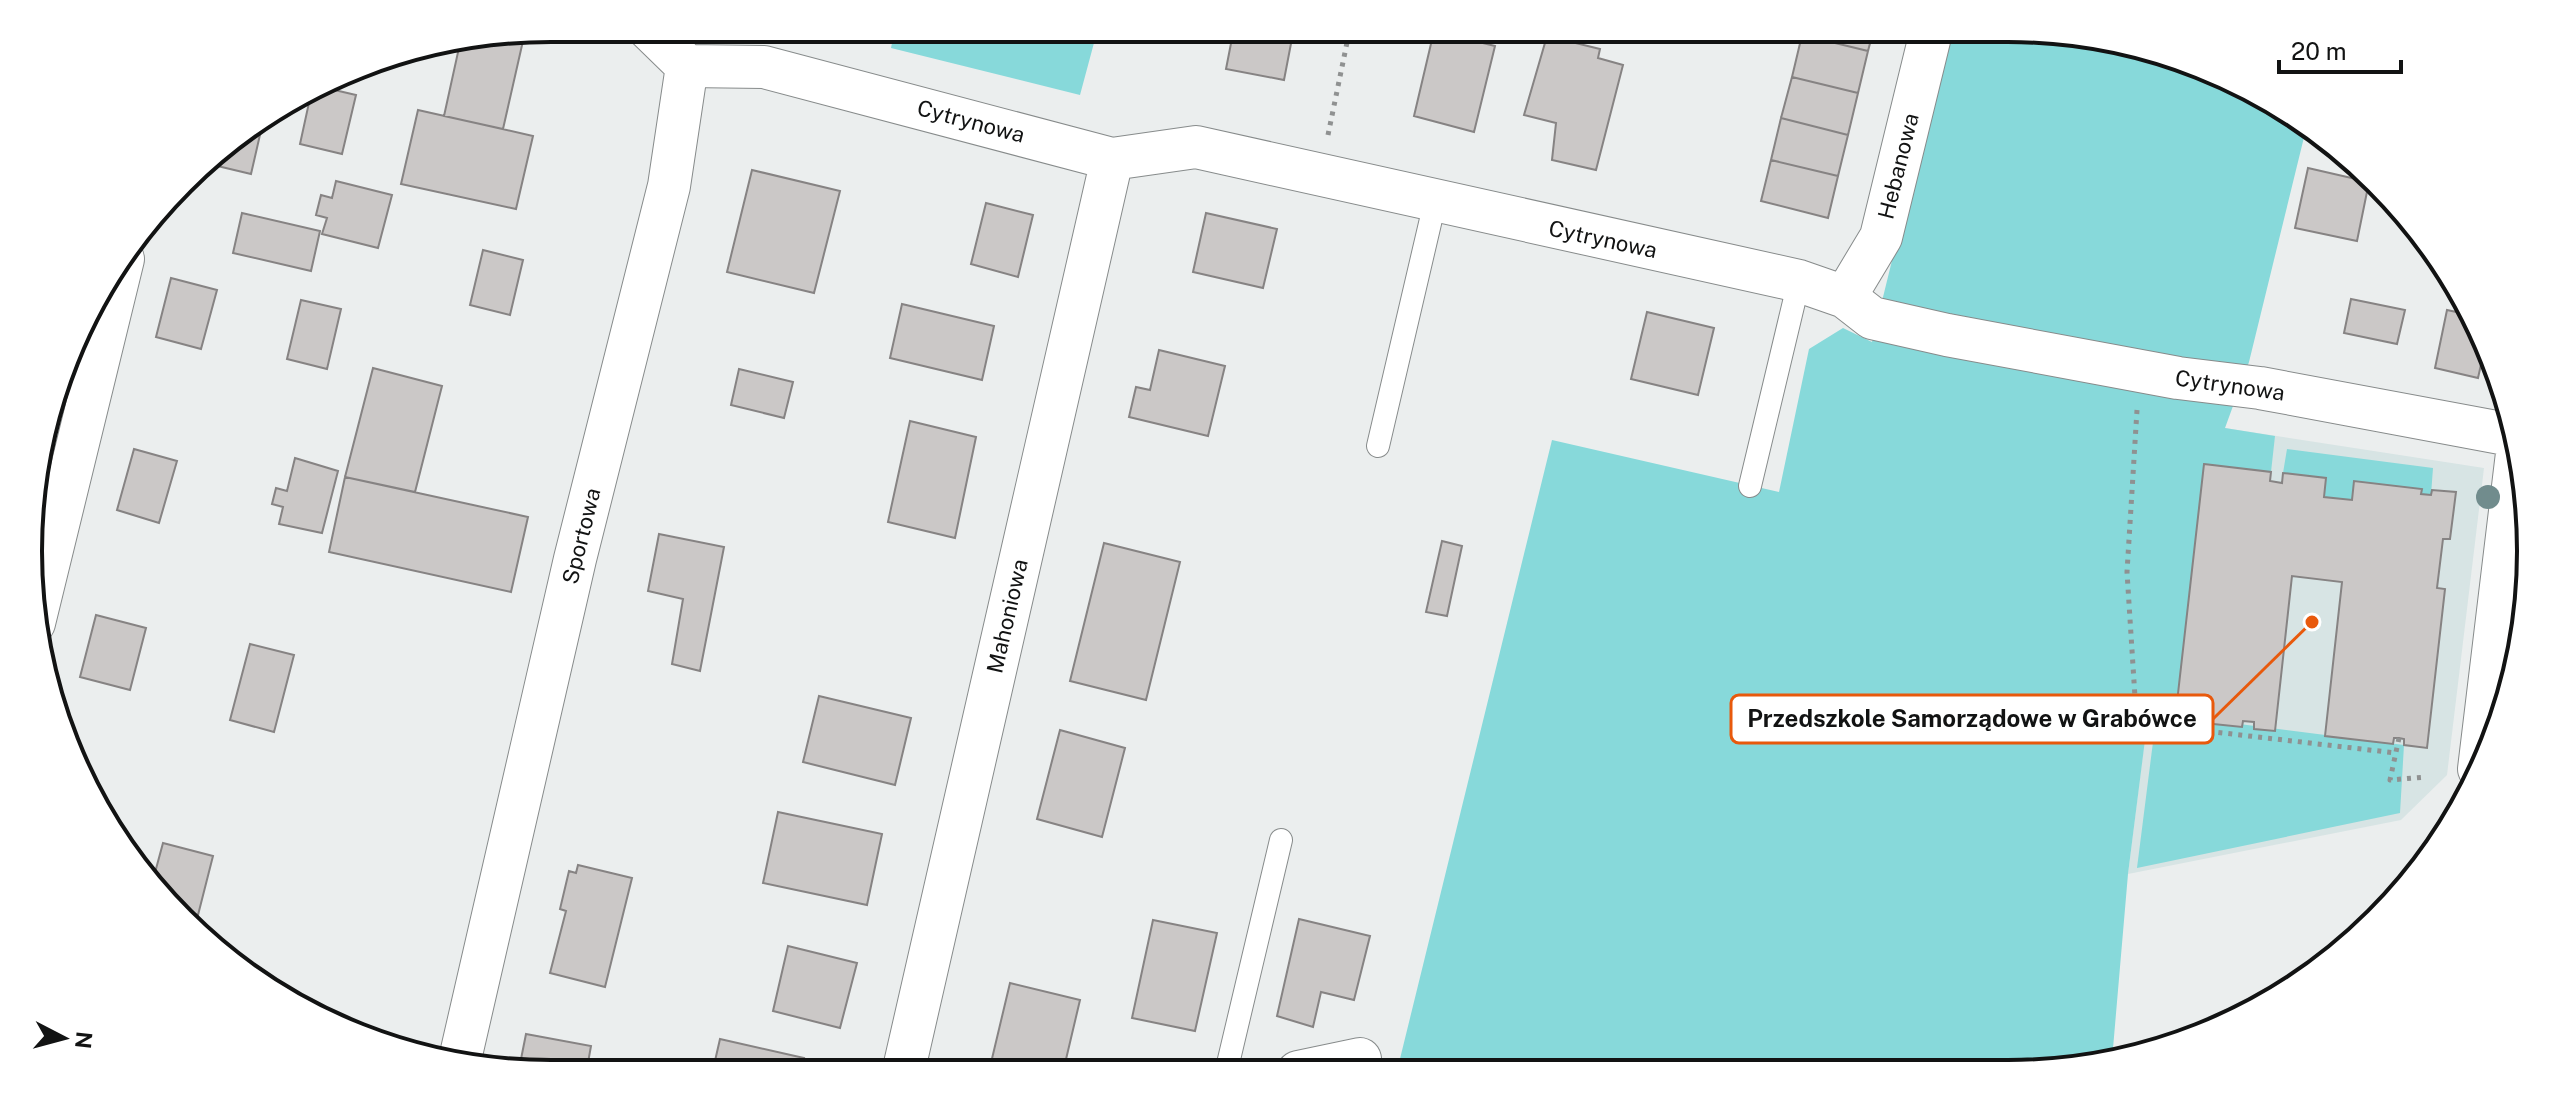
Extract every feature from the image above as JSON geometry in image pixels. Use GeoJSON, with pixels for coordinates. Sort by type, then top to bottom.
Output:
{"type":"FeatureCollection","features":[{"type":"Feature","properties":{"kind":"street"},"geometry":{"type":"LineString","coordinates":[[662,42],[687,66]]}},
{"type":"Feature","properties":{"kind":"street","name":"Hebanowa"},"geometry":{"type":"LineString","coordinates":[[1845,297],[1881,237],[1929,42]]}},
{"type":"Feature","properties":{"kind":"street","name":"Cytrynowa"},"geometry":{"type":"LineString","coordinates":[[687,66],[764,67],[1112,159],[1196,147],[1799,281],[1845,297],[1872,318],[2178,378],[2260,388],[2508,456]]}},
{"type":"Feature","properties":{"kind":"street","name":"Sportowa"},"geometry":{"type":"LineString","coordinates":[[462,1052],[575,559],[669,186],[687,66]]}},
{"type":"Feature","properties":{"kind":"street","name":"Mahoniowa"},"geometry":{"type":"LineString","coordinates":[[906,1060],[1112,159]]}},
{"type":"Feature","properties":{"kind":"street"},"geometry":{"type":"LineString","coordinates":[[43,586],[116,286]]}},
{"type":"Feature","properties":{"kind":"street"},"geometry":{"type":"LineString","coordinates":[[2484,731],[2514,493]]}},
{"type":"Feature","properties":{"kind":"street"},"geometry":{"type":"LineString","coordinates":[[1355,1060],[1360,1059]]}},
{"type":"Feature","properties":{"kind":"lane"},"geometry":{"type":"LineString","coordinates":[[1378,446],[1435,202]]}},
{"type":"Feature","properties":{"kind":"lane"},"geometry":{"type":"LineString","coordinates":[[1750,486],[1799,281]]}},
{"type":"Feature","properties":{"kind":"lane"},"geometry":{"type":"LineString","coordinates":[[1229,1060],[1281,840]]}},
{"type":"Feature","properties":{"kind":"path"},"geometry":{"type":"LineString","coordinates":[[1319,175],[1347,42]]}},
{"type":"Feature","properties":{"kind":"path"},"geometry":{"type":"LineString","coordinates":[[2138,397],[2127,572],[2136,713],[2154,725],[2396,753]]}},
{"type":"Feature","properties":{"kind":"path"},"geometry":{"type":"LineString","coordinates":[[2399,738],[2390,780],[2426,777]]}},
{"type":"Feature","properties":{"kind":"shaded area"},"geometry":{"type":"Polygon","coordinates":[[[892,42],[1094,42],[1080,95],[891,48],[892,42]]]}},
{"type":"Feature","properties":{"kind":"shaded area"},"geometry":{"type":"Polygon","coordinates":[[[1946,42],[2041,43],[2140,59],[2233,94],[2304,137],[2249,362],[2225,428],[2275,436],[2271,472],[2205,464],[2177,716],[2404,745],[2400,813],[2137,868],[2153,742],[2145,740],[2128,874],[2113,1049],[2074,1056],[2008,1060],[1400,1060],[1552,440],[1779,492],[1809,349],[1843,328],[1872,342],[1946,42]]]}},
{"type":"Feature","properties":{"kind":"shaded area"},"geometry":{"type":"Polygon","coordinates":[[[2184,427],[2225,428],[2484,468],[2447,775],[2401,820],[2128,874],[2184,427]]]}},
{"type":"Feature","properties":{"kind":"shaded area"},"geometry":{"type":"Polygon","coordinates":[[[2287,449],[2433,468],[2431,495],[2421,494],[2421,489],[2355,481],[2352,500],[2324,497],[2326,478],[2283,473],[2287,449]]]}},
{"type":"Feature","properties":{"kind":"building"},"geometry":{"type":"Polygon","coordinates":[[[1231,42],[1291,42],[1284,80],[1226,69],[1231,42]]]}},
{"type":"Feature","properties":{"kind":"building"},"geometry":{"type":"Polygon","coordinates":[[[1431,42],[1479,42],[1495,46],[1474,132],[1414,116],[1431,42]]]}},
{"type":"Feature","properties":{"kind":"building"},"geometry":{"type":"Polygon","coordinates":[[[1545,42],[1571,42],[1600,49],[1598,58],[1623,65],[1596,170],[1552,160],[1556,123],[1524,115],[1545,42]]]}},
{"type":"Feature","properties":{"kind":"building"},"geometry":{"type":"Polygon","coordinates":[[[1800,42],[1831,42],[1868,51],[1858,93],[1792,77],[1800,42]]]}},
{"type":"Feature","properties":{"kind":"building"},"geometry":{"type":"Polygon","coordinates":[[[1831,42],[1870,42],[1868,51],[1831,42]]]}},
{"type":"Feature","properties":{"kind":"building"},"geometry":{"type":"Polygon","coordinates":[[[523,43],[503,129],[444,116],[458,51],[523,43]]]}},
{"type":"Feature","properties":{"kind":"building"},"geometry":{"type":"Polygon","coordinates":[[[1792,77],[1858,93],[1848,135],[1781,118],[1792,77]]]}},
{"type":"Feature","properties":{"kind":"building"},"geometry":{"type":"Polygon","coordinates":[[[335,90],[356,95],[342,154],[300,144],[309,103],[335,90]]]}},
{"type":"Feature","properties":{"kind":"building"},"geometry":{"type":"Polygon","coordinates":[[[418,110],[533,136],[516,209],[401,184],[418,110]]]}},
{"type":"Feature","properties":{"kind":"building"},"geometry":{"type":"Polygon","coordinates":[[[1781,118],[1848,135],[1838,176],[1771,160],[1781,118]]]}},
{"type":"Feature","properties":{"kind":"building"},"geometry":{"type":"Polygon","coordinates":[[[260,133],[251,174],[217,166],[260,133]]]}},
{"type":"Feature","properties":{"kind":"building"},"geometry":{"type":"Polygon","coordinates":[[[1771,160],[1838,176],[1828,218],[1761,201],[1771,160]]]}},
{"type":"Feature","properties":{"kind":"building"},"geometry":{"type":"Polygon","coordinates":[[[2308,168],[2355,179],[2367,190],[2357,241],[2295,228],[2308,168]]]}},
{"type":"Feature","properties":{"kind":"building"},"geometry":{"type":"Polygon","coordinates":[[[752,170],[840,191],[814,293],[727,272],[752,170]]]}},
{"type":"Feature","properties":{"kind":"building"},"geometry":{"type":"Polygon","coordinates":[[[336,181],[392,195],[378,248],[322,234],[327,218],[316,215],[321,195],[332,198],[336,181]]]}},
{"type":"Feature","properties":{"kind":"building"},"geometry":{"type":"Polygon","coordinates":[[[986,203],[1033,215],[1018,277],[971,264],[986,203]]]}},
{"type":"Feature","properties":{"kind":"building"},"geometry":{"type":"Polygon","coordinates":[[[242,213],[320,231],[311,271],[233,253],[242,213]]]}},
{"type":"Feature","properties":{"kind":"building"},"geometry":{"type":"Polygon","coordinates":[[[1206,213],[1277,229],[1263,288],[1193,272],[1206,213]]]}},
{"type":"Feature","properties":{"kind":"building"},"geometry":{"type":"Polygon","coordinates":[[[483,250],[523,260],[510,315],[470,305],[483,250]]]}},
{"type":"Feature","properties":{"kind":"building"},"geometry":{"type":"Polygon","coordinates":[[[171,278],[217,290],[201,349],[156,337],[171,278]]]}},
{"type":"Feature","properties":{"kind":"building"},"geometry":{"type":"Polygon","coordinates":[[[2351,299],[2405,310],[2397,344],[2344,333],[2351,299]]]}},
{"type":"Feature","properties":{"kind":"building"},"geometry":{"type":"Polygon","coordinates":[[[301,300],[341,309],[327,369],[287,359],[301,300]]]}},
{"type":"Feature","properties":{"kind":"building"},"geometry":{"type":"Polygon","coordinates":[[[902,304],[994,326],[982,380],[890,358],[902,304]]]}},
{"type":"Feature","properties":{"kind":"building"},"geometry":{"type":"Polygon","coordinates":[[[2447,310],[2457,312],[2481,364],[2478,378],[2435,368],[2447,310]]]}},
{"type":"Feature","properties":{"kind":"building"},"geometry":{"type":"Polygon","coordinates":[[[1647,312],[1714,328],[1698,395],[1631,379],[1647,312]]]}},
{"type":"Feature","properties":{"kind":"building"},"geometry":{"type":"Polygon","coordinates":[[[1159,350],[1225,366],[1208,436],[1129,417],[1136,387],[1150,390],[1159,350]]]}},
{"type":"Feature","properties":{"kind":"building"},"geometry":{"type":"Polygon","coordinates":[[[373,368],[442,386],[415,492],[345,477],[373,368]]]}},
{"type":"Feature","properties":{"kind":"building"},"geometry":{"type":"Polygon","coordinates":[[[739,369],[793,382],[784,418],[731,405],[739,369]]]}},
{"type":"Feature","properties":{"kind":"building"},"geometry":{"type":"Polygon","coordinates":[[[910,421],[976,437],[955,538],[888,522],[910,421]]]}},
{"type":"Feature","properties":{"kind":"building"},"geometry":{"type":"Polygon","coordinates":[[[134,449],[177,461],[159,523],[117,510],[134,449]]]}},
{"type":"Feature","properties":{"kind":"building"},"geometry":{"type":"Polygon","coordinates":[[[295,458],[338,471],[322,533],[279,524],[283,507],[272,504],[276,488],[287,491],[295,458]]]}},
{"type":"Feature","properties":{"kind":"building"},"geometry":{"type":"Polygon","coordinates":[[[2204,464],[2271,472],[2270,481],[2282,483],[2283,473],[2326,478],[2324,497],[2352,500],[2354,481],[2422,489],[2421,494],[2431,495],[2432,490],[2456,492],[2450,539],[2443,539],[2437,588],[2445,589],[2427,748],[2404,745],[2404,739],[2399,738],[2394,738],[2393,744],[2325,736],[2342,582],[2292,576],[2275,731],[2254,729],[2254,722],[2243,721],[2242,727],[2175,720],[2204,464]]]}},
{"type":"Feature","properties":{"kind":"building"},"geometry":{"type":"Polygon","coordinates":[[[345,477],[528,517],[511,592],[329,552],[345,477]]]}},
{"type":"Feature","properties":{"kind":"building"},"geometry":{"type":"Polygon","coordinates":[[[659,534],[724,547],[700,671],[672,664],[683,599],[648,591],[659,534]]]}},
{"type":"Feature","properties":{"kind":"building"},"geometry":{"type":"Polygon","coordinates":[[[1442,541],[1462,546],[1447,616],[1426,612],[1442,541]]]}},
{"type":"Feature","properties":{"kind":"building"},"geometry":{"type":"Polygon","coordinates":[[[1104,543],[1180,562],[1146,700],[1070,681],[1104,543]]]}},
{"type":"Feature","properties":{"kind":"building"},"geometry":{"type":"Polygon","coordinates":[[[96,615],[146,628],[130,690],[80,677],[96,615]]]}},
{"type":"Feature","properties":{"kind":"building"},"geometry":{"type":"Polygon","coordinates":[[[250,644],[294,655],[274,732],[230,720],[250,644]]]}},
{"type":"Feature","properties":{"kind":"building"},"geometry":{"type":"Polygon","coordinates":[[[819,696],[911,718],[895,785],[803,762],[819,696]]]}},
{"type":"Feature","properties":{"kind":"building"},"geometry":{"type":"Polygon","coordinates":[[[1060,730],[1125,748],[1102,837],[1037,819],[1060,730]]]}},
{"type":"Feature","properties":{"kind":"building"},"geometry":{"type":"Polygon","coordinates":[[[778,812],[882,834],[867,905],[763,883],[778,812]]]}},
{"type":"Feature","properties":{"kind":"building"},"geometry":{"type":"Polygon","coordinates":[[[163,843],[213,856],[198,915],[191,911],[155,871],[163,843]]]}},
{"type":"Feature","properties":{"kind":"building"},"geometry":{"type":"Polygon","coordinates":[[[578,865],[632,878],[605,987],[550,973],[566,911],[560,909],[569,871],[576,873],[578,865]]]}},
{"type":"Feature","properties":{"kind":"building"},"geometry":{"type":"Polygon","coordinates":[[[1299,919],[1370,936],[1354,1000],[1321,992],[1313,1027],[1277,1016],[1299,919]]]}},
{"type":"Feature","properties":{"kind":"building"},"geometry":{"type":"Polygon","coordinates":[[[1153,920],[1217,933],[1195,1031],[1132,1018],[1153,920]]]}},
{"type":"Feature","properties":{"kind":"building"},"geometry":{"type":"Polygon","coordinates":[[[788,946],[857,963],[840,1028],[773,1011],[788,946]]]}},
{"type":"Feature","properties":{"kind":"building"},"geometry":{"type":"Polygon","coordinates":[[[1010,983],[1080,1000],[1066,1060],[992,1060],[1010,983]]]}},
{"type":"Feature","properties":{"kind":"building"},"geometry":{"type":"Polygon","coordinates":[[[526,1034],[591,1046],[588,1060],[521,1059],[526,1034]]]}},
{"type":"Feature","properties":{"kind":"building"},"geometry":{"type":"Polygon","coordinates":[[[720,1039],[804,1058],[803,1060],[715,1060],[720,1039]]]}},
{"type":"Feature","properties":{"kind":"place","name":"Przedszkole Samorządowe w Grabówce"},"geometry":{"type":"Point","coordinates":[2312,622]}}]}
